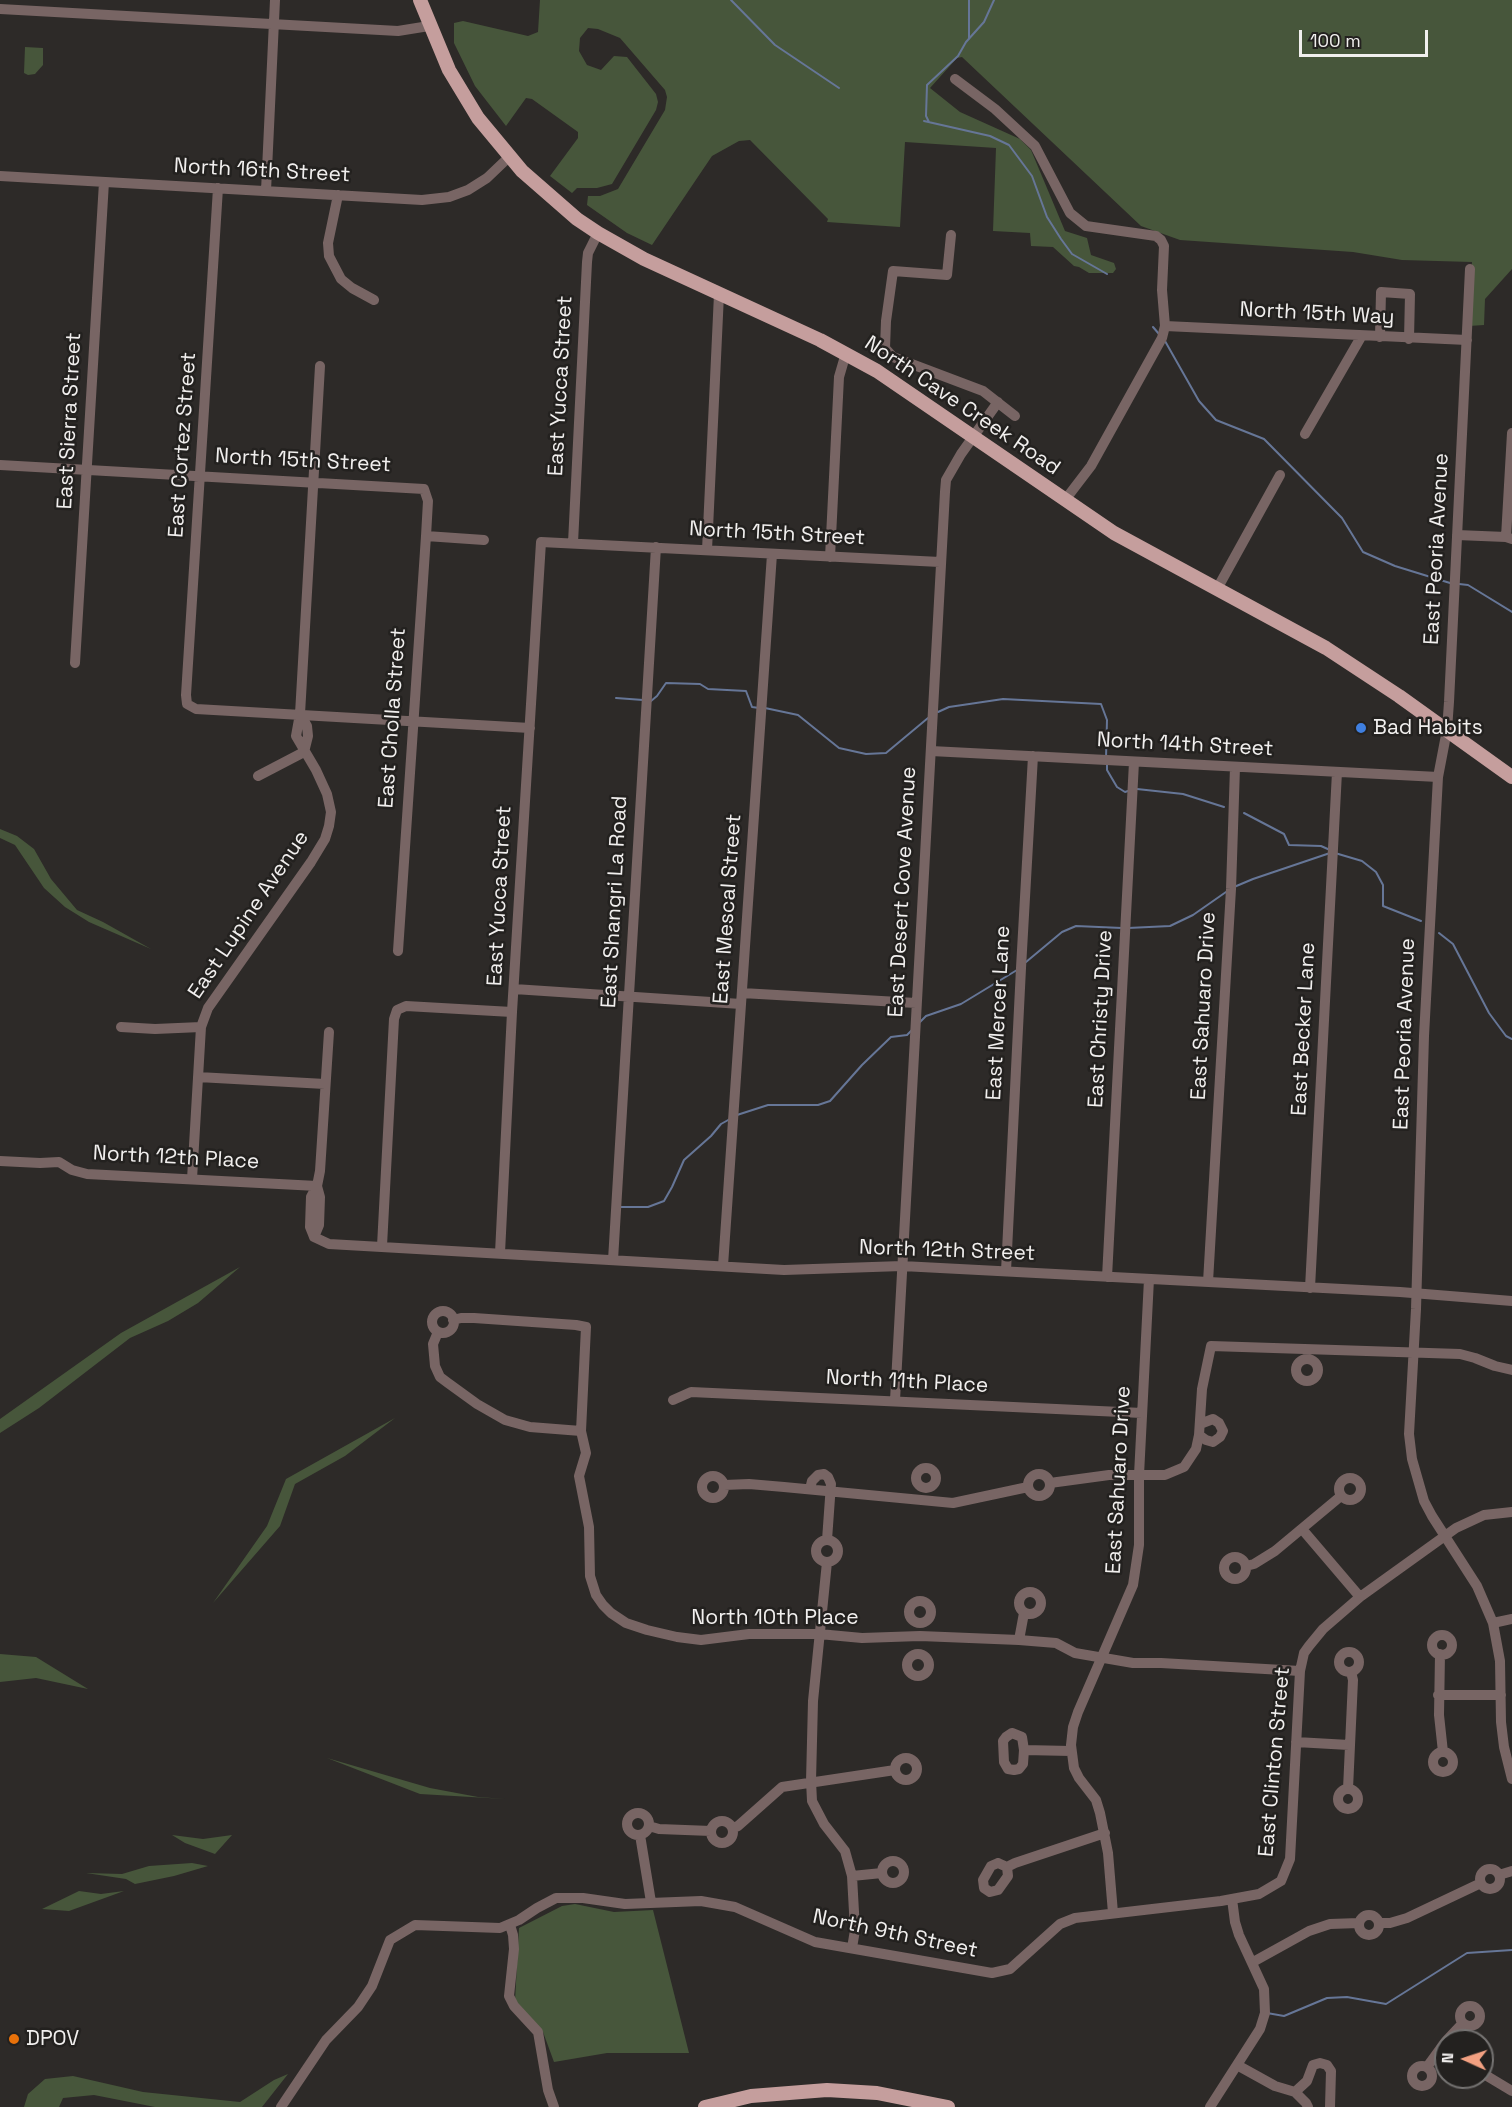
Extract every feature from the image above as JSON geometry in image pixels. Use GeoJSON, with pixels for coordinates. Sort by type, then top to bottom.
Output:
{"type":"FeatureCollection","features":[{"type":"Feature","properties":{"kind":"main road","name":"North Cave Creek Road"},"geometry":{"type":"LineString","coordinates":[[420,0],[429,26],[461,92],[478,117],[509,157],[542,190],[598,233],[644,259],[846,353],[904,388],[972,437],[1136,546],[1326,648],[1399,696],[1512,777]]}},
{"type":"Feature","properties":{"kind":"main road"},"geometry":{"type":"LineString","coordinates":[[705,2107],[751,2096],[827,2090],[877,2093],[948,2107]]}},
{"type":"Feature","properties":{"kind":"street"},"geometry":{"type":"LineString","coordinates":[[266,191],[275,0]]}},
{"type":"Feature","properties":{"kind":"street"},"geometry":{"type":"LineString","coordinates":[[0,9],[398,31],[429,26]]}},
{"type":"Feature","properties":{"kind":"street"},"geometry":{"type":"LineString","coordinates":[[955,79],[995,109],[1035,146],[1070,213],[1086,226],[1155,236],[1164,246],[1162,338],[1091,466],[1065,500]]}},
{"type":"Feature","properties":{"kind":"street","name":"North 16th Street"},"geometry":{"type":"LineString","coordinates":[[0,176],[422,200],[449,197],[468,190],[509,157]]}},
{"type":"Feature","properties":{"kind":"street","name":"East Sierra Street"},"geometry":{"type":"LineString","coordinates":[[75,663],[104,182]]}},
{"type":"Feature","properties":{"kind":"street","name":"East Cortez Street"},"geometry":{"type":"LineString","coordinates":[[218,188],[186,695],[188,704],[196,709],[300,714]]}},
{"type":"Feature","properties":{"kind":"street"},"geometry":{"type":"LineString","coordinates":[[338,195],[328,243],[329,256],[340,279],[374,300]]}},
{"type":"Feature","properties":{"kind":"street","name":"East Yucca Street"},"geometry":{"type":"LineString","coordinates":[[573,543],[587,262],[588,253],[598,233]]}},
{"type":"Feature","properties":{"kind":"street"},"geometry":{"type":"LineString","coordinates":[[951,235],[947,275],[892,271],[885,341],[888,352],[911,364],[983,391],[1015,416]]}},
{"type":"Feature","properties":{"kind":"street","name":"East Peoria Avenue"},"geometry":{"type":"LineString","coordinates":[[1470,269],[1447,730],[1438,777],[1424,1036],[1416,1293],[1409,1421],[1412,1459],[1424,1501],[1478,1586],[1493,1623],[1500,1661],[1501,1695],[1512,1779]]}},
{"type":"Feature","properties":{"kind":"street"},"geometry":{"type":"LineString","coordinates":[[1380,337],[1381,292],[1410,294],[1409,339]]}},
{"type":"Feature","properties":{"kind":"street"},"geometry":{"type":"LineString","coordinates":[[706,550],[719,294]]}},
{"type":"Feature","properties":{"kind":"street","name":"North 15th Way"},"geometry":{"type":"LineString","coordinates":[[1164,326],[1361,337],[1467,340]]}},
{"type":"Feature","properties":{"kind":"street"},"geometry":{"type":"LineString","coordinates":[[1305,434],[1361,337]]}},
{"type":"Feature","properties":{"kind":"street"},"geometry":{"type":"LineString","coordinates":[[830,557],[839,377],[846,353]]}},
{"type":"Feature","properties":{"kind":"street"},"geometry":{"type":"LineString","coordinates":[[258,776],[304,752],[308,736],[307,726],[300,714],[320,366]]}},
{"type":"Feature","properties":{"kind":"street","name":"East Desert Cove Avenue"},"geometry":{"type":"LineString","coordinates":[[895,1400],[946,480],[972,437],[998,402]]}},
{"type":"Feature","properties":{"kind":"street"},"geometry":{"type":"LineString","coordinates":[[1456,535],[1509,538],[1512,433]]}},
{"type":"Feature","properties":{"kind":"street","name":"North 15th Street"},"geometry":{"type":"LineString","coordinates":[[0,465],[424,489]]}},
{"type":"Feature","properties":{"kind":"street"},"geometry":{"type":"LineString","coordinates":[[1217,589],[1280,475]]}},
{"type":"Feature","properties":{"kind":"street","name":"East Cholla Street"},"geometry":{"type":"LineString","coordinates":[[398,951],[428,501],[424,489]]}},
{"type":"Feature","properties":{"kind":"street"},"geometry":{"type":"LineString","coordinates":[[426,536],[484,540]]}},
{"type":"Feature","properties":{"kind":"street","name":"East Yucca Street"},"geometry":{"type":"LineString","coordinates":[[500,1253],[512,1012],[541,542]]}},
{"type":"Feature","properties":{"kind":"street","name":"North 15th Street"},"geometry":{"type":"LineString","coordinates":[[541,542],[940,562]]}},
{"type":"Feature","properties":{"kind":"street","name":"East Shangri La Road"},"geometry":{"type":"LineString","coordinates":[[613,1260],[656,548]]}},
{"type":"Feature","properties":{"kind":"street","name":"East Mescal Street"},"geometry":{"type":"LineString","coordinates":[[723,1266],[772,554]]}},
{"type":"Feature","properties":{"kind":"street"},"geometry":{"type":"LineString","coordinates":[[300,714],[530,728]]}},
{"type":"Feature","properties":{"kind":"street","name":"North 14th Street"},"geometry":{"type":"LineString","coordinates":[[931,751],[1438,777]]}},
{"type":"Feature","properties":{"kind":"street","name":"East Lupine Avenue"},"geometry":{"type":"LineString","coordinates":[[192,1179],[201,1027],[208,1008],[325,839],[330,812],[327,794],[316,770],[304,752]]}},
{"type":"Feature","properties":{"kind":"street","name":"East Mercer Lane"},"geometry":{"type":"LineString","coordinates":[[1006,1271],[1033,756]]}},
{"type":"Feature","properties":{"kind":"street","name":"East Christy Drive"},"geometry":{"type":"LineString","coordinates":[[1107,1277],[1134,762]]}},
{"type":"Feature","properties":{"kind":"street","name":"East Sahuaro Drive"},"geometry":{"type":"LineString","coordinates":[[1208,1282],[1231,889],[1235,767]]}},
{"type":"Feature","properties":{"kind":"street","name":"East Becker Lane"},"geometry":{"type":"LineString","coordinates":[[1310,1287],[1337,772]]}},
{"type":"Feature","properties":{"kind":"street"},"geometry":{"type":"LineString","coordinates":[[514,989],[629,996],[916,1003]]}},
{"type":"Feature","properties":{"kind":"street"},"geometry":{"type":"LineString","coordinates":[[381,1246],[394,1019],[397,1010],[406,1006],[512,1012]]}},
{"type":"Feature","properties":{"kind":"street"},"geometry":{"type":"LineString","coordinates":[[121,1027],[155,1029],[201,1027]]}},
{"type":"Feature","properties":{"kind":"street"},"geometry":{"type":"LineString","coordinates":[[317,1186],[329,1032]]}},
{"type":"Feature","properties":{"kind":"street"},"geometry":{"type":"LineString","coordinates":[[198,1077],[325,1084]]}},
{"type":"Feature","properties":{"kind":"street","name":"North 12th Place"},"geometry":{"type":"LineString","coordinates":[[0,1161],[59,1162],[72,1170],[87,1174],[317,1186]]}},
{"type":"Feature","properties":{"kind":"street","name":"North 12th Street"},"geometry":{"type":"LineString","coordinates":[[317,1186],[311,1197],[310,1227],[314,1237],[329,1244],[784,1270],[902,1266],[1006,1271],[1416,1293],[1512,1301]]}},
{"type":"Feature","properties":{"kind":"street","name":"East Sahuaro Drive"},"geometry":{"type":"LineString","coordinates":[[1113,1914],[1105,1833],[1096,1800],[1079,1778],[1071,1751],[1073,1727],[1133,1585],[1139,1545],[1139,1475],[1149,1279]]}},
{"type":"Feature","properties":{"kind":"street"},"geometry":{"type":"LineString","coordinates":[[446,1311],[453,1320],[450,1329],[445,1332],[438,1332],[433,1327],[435,1314],[446,1311]]}},
{"type":"Feature","properties":{"kind":"street"},"geometry":{"type":"LineString","coordinates":[[438,1332],[433,1344],[435,1366],[440,1377],[477,1404],[505,1420],[523,1426],[543,1430],[581,1431],[586,1327],[474,1318],[453,1320]]}},
{"type":"Feature","properties":{"kind":"street"},"geometry":{"type":"LineString","coordinates":[[1050,1483],[1109,1475],[1165,1475],[1184,1467],[1196,1449],[1200,1430],[1202,1389],[1211,1346],[1308,1354],[1413,1352],[1460,1354],[1512,1370]]}},
{"type":"Feature","properties":{"kind":"street","name":"North 11th Place"},"geometry":{"type":"LineString","coordinates":[[673,1400],[691,1392],[1142,1413]]}},
{"type":"Feature","properties":{"kind":"street","name":"North 10th Place"},"geometry":{"type":"LineString","coordinates":[[581,1431],[586,1453],[579,1476],[589,1527],[590,1576],[596,1595],[603,1605],[610,1613],[626,1623],[677,1637],[701,1640],[748,1634],[819,1634],[862,1638],[920,1636],[1019,1640],[1056,1643],[1075,1653],[1133,1663],[1300,1671]]}},
{"type":"Feature","properties":{"kind":"street"},"geometry":{"type":"LineString","coordinates":[[810,1489],[813,1479],[818,1475],[824,1474],[830,1480],[826,1540],[818,1545],[816,1551],[820,1560],[826,1562],[813,1701],[812,1801],[824,1824],[845,1851],[852,1876],[855,1930],[852,1948]]}},
{"type":"Feature","properties":{"kind":"street"},"geometry":{"type":"LineString","coordinates":[[1037,1474],[1047,1477],[1050,1483],[1047,1492],[1041,1496],[1031,1493],[1028,1487],[1031,1477],[1037,1474]]}},
{"type":"Feature","properties":{"kind":"street"},"geometry":{"type":"LineString","coordinates":[[724,1485],[749,1484],[953,1503],[1028,1487]]}},
{"type":"Feature","properties":{"kind":"street"},"geometry":{"type":"LineString","coordinates":[[926,1488],[926,1501]]}},
{"type":"Feature","properties":{"kind":"street"},"geometry":{"type":"LineString","coordinates":[[1246,1566],[1254,1564],[1275,1551],[1341,1496]]}},
{"type":"Feature","properties":{"kind":"street","name":"East Clinton Street"},"geometry":{"type":"LineString","coordinates":[[1232,1899],[1259,1894],[1281,1881],[1290,1859],[1300,1671],[1304,1653],[1316,1636],[1360,1598],[1456,1528],[1484,1515],[1512,1512]]}},
{"type":"Feature","properties":{"kind":"street"},"geometry":{"type":"LineString","coordinates":[[1302,1529],[1360,1598]]}},
{"type":"Feature","properties":{"kind":"street"},"geometry":{"type":"LineString","coordinates":[[1019,1640],[1024,1613]]}},
{"type":"Feature","properties":{"kind":"street"},"geometry":{"type":"LineString","coordinates":[[1493,1623],[1512,1619]]}},
{"type":"Feature","properties":{"kind":"street"},"geometry":{"type":"LineString","coordinates":[[918,1654],[920,1623]]}},
{"type":"Feature","properties":{"kind":"street"},"geometry":{"type":"LineString","coordinates":[[1440,1654],[1438,1695],[1443,1752]]}},
{"type":"Feature","properties":{"kind":"street"},"geometry":{"type":"LineString","coordinates":[[1348,1789],[1352,1672]]}},
{"type":"Feature","properties":{"kind":"street"},"geometry":{"type":"LineString","coordinates":[[1438,1695],[1501,1695]]}},
{"type":"Feature","properties":{"kind":"street"},"geometry":{"type":"LineString","coordinates":[[1296,1742],[1349,1745]]}},
{"type":"Feature","properties":{"kind":"street"},"geometry":{"type":"LineString","coordinates":[[1024,1750],[1071,1751]]}},
{"type":"Feature","properties":{"kind":"street"},"geometry":{"type":"LineString","coordinates":[[733,1828],[782,1787],[895,1770]]}},
{"type":"Feature","properties":{"kind":"street"},"geometry":{"type":"LineString","coordinates":[[639,1813],[646,1816],[649,1826],[647,1831],[640,1835],[633,1834],[628,1828],[628,1821],[632,1815],[639,1813]]}},
{"type":"Feature","properties":{"kind":"street"},"geometry":{"type":"LineString","coordinates":[[721,1821],[728,1822],[733,1828],[732,1838],[722,1843],[716,1840],[711,1831],[714,1824],[721,1821]]}},
{"type":"Feature","properties":{"kind":"street"},"geometry":{"type":"LineString","coordinates":[[649,1826],[659,1829],[711,1831]]}},
{"type":"Feature","properties":{"kind":"street"},"geometry":{"type":"LineString","coordinates":[[1007,1867],[1105,1833]]}},
{"type":"Feature","properties":{"kind":"street"},"geometry":{"type":"LineString","coordinates":[[640,1835],[651,1902]]}},
{"type":"Feature","properties":{"kind":"street"},"geometry":{"type":"LineString","coordinates":[[1253,1962],[1309,1931],[1330,1924],[1359,1923],[1363,1917],[1369,1915],[1376,1917],[1379,1923],[1390,1923],[1407,1918],[1481,1883],[1488,1889],[1495,1888],[1500,1881],[1499,1875],[1512,1870]]}},
{"type":"Feature","properties":{"kind":"street"},"geometry":{"type":"LineString","coordinates":[[852,1876],[882,1873]]}},
{"type":"Feature","properties":{"kind":"street","name":"North 9th Street"},"geometry":{"type":"LineString","coordinates":[[281,2107],[326,2040],[358,2007],[372,1986],[390,1940],[415,1925],[500,1928],[510,1925],[556,1898],[583,1898],[625,1904],[701,1901],[735,1907],[815,1942],[992,1973],[1010,1969],[1060,1924],[1075,1918],[1232,1899]]}},
{"type":"Feature","properties":{"kind":"street"},"geometry":{"type":"LineString","coordinates":[[1210,2107],[1263,2022],[1266,1999],[1253,1962],[1239,1935],[1232,1899]]}},
{"type":"Feature","properties":{"kind":"street"},"geometry":{"type":"LineString","coordinates":[[510,1925],[514,1949],[509,1996],[514,2006],[538,2032],[548,2090],[554,2107]]}},
{"type":"Feature","properties":{"kind":"street"},"geometry":{"type":"LineString","coordinates":[[1458,2029],[1463,2023]]}},
{"type":"Feature","properties":{"kind":"street"},"geometry":{"type":"LineString","coordinates":[[1427,2067],[1434,2058]]}},
{"type":"Feature","properties":{"kind":"street"},"geometry":{"type":"LineString","coordinates":[[1295,2092],[1307,2081],[1313,2065],[1320,2063],[1327,2065],[1331,2071],[1330,2107]]}},
{"type":"Feature","properties":{"kind":"street"},"geometry":{"type":"LineString","coordinates":[[1237,2065],[1275,2086],[1295,2092],[1308,2107]]}},
{"type":"Feature","properties":{"kind":"street"},"geometry":{"type":"LineString","coordinates":[[1494,2080],[1512,2091]]}},
{"type":"Feature","properties":{"kind":"green space"},"geometry":{"type":"Polygon","coordinates":[[[540,0],[1512,0],[1512,269],[1485,299],[1484,325],[1469,326],[1472,262],[1402,260],[1353,252],[1180,240],[1141,226],[962,57],[957,58],[930,88],[960,112],[1020,139],[1031,150],[1065,231],[1087,238],[1091,255],[1114,263],[1116,269],[1113,273],[1089,273],[1074,266],[1053,247],[1031,246],[1030,233],[993,231],[996,148],[905,142],[900,227],[827,222],[828,219],[750,140],[739,141],[712,156],[652,245],[627,233],[587,205],[588,196],[600,196],[618,189],[665,110],[667,97],[665,90],[620,38],[598,29],[588,28],[580,38],[579,51],[587,65],[601,70],[614,56],[627,57],[656,94],[658,102],[656,110],[612,184],[597,188],[577,188],[572,193],[550,176],[578,138],[578,132],[532,99],[526,98],[506,126],[475,86],[454,43],[454,23],[463,21],[528,36],[538,32],[540,0]]]}},
{"type":"Feature","properties":{"kind":"green space"},"geometry":{"type":"Polygon","coordinates":[[[25,47],[43,48],[43,65],[35,74],[24,73],[25,47]]]}},
{"type":"Feature","properties":{"kind":"green space"},"geometry":{"type":"Polygon","coordinates":[[[0,829],[17,836],[34,849],[51,879],[77,910],[151,949],[89,922],[65,907],[44,888],[15,845],[0,838],[0,829]]]}},
{"type":"Feature","properties":{"kind":"green space"},"geometry":{"type":"Polygon","coordinates":[[[240,1267],[198,1303],[168,1321],[130,1338],[39,1408],[0,1433],[0,1419],[121,1333],[240,1267]]]}},
{"type":"Feature","properties":{"kind":"green space"},"geometry":{"type":"Polygon","coordinates":[[[395,1418],[345,1456],[295,1484],[280,1526],[213,1603],[267,1526],[286,1479],[395,1418]]]}},
{"type":"Feature","properties":{"kind":"green space"},"geometry":{"type":"Polygon","coordinates":[[[0,1654],[36,1657],[88,1689],[36,1678],[0,1682],[0,1654]]]}},
{"type":"Feature","properties":{"kind":"green space"},"geometry":{"type":"Polygon","coordinates":[[[327,1758],[430,1788],[478,1797],[505,1799],[420,1794],[327,1758]]]}},
{"type":"Feature","properties":{"kind":"green space"},"geometry":{"type":"Polygon","coordinates":[[[172,1835],[203,1839],[232,1835],[215,1854],[185,1843],[172,1835]]]}},
{"type":"Feature","properties":{"kind":"green space"},"geometry":{"type":"Polygon","coordinates":[[[192,1863],[208,1866],[135,1884],[126,1879],[86,1873],[122,1874],[149,1866],[192,1863]]]}},
{"type":"Feature","properties":{"kind":"green space"},"geometry":{"type":"Polygon","coordinates":[[[79,1891],[101,1894],[124,1891],[69,1911],[42,1909],[79,1891]]]}},
{"type":"Feature","properties":{"kind":"green space"},"geometry":{"type":"Polygon","coordinates":[[[575,1904],[614,1912],[653,1910],[689,2053],[607,2053],[554,2062],[543,2032],[515,2001],[519,1928],[562,1906],[575,1904]]]}},
{"type":"Feature","properties":{"kind":"green space"},"geometry":{"type":"Polygon","coordinates":[[[288,2074],[262,2107],[155,2107],[94,2095],[63,2098],[59,2107],[24,2107],[28,2094],[45,2079],[73,2076],[143,2092],[240,2102],[274,2080],[288,2074]]]}},
{"type":"Feature","properties":{"kind":"waterway"},"geometry":{"type":"LineString","coordinates":[[731,0],[775,45],[839,88]]}},
{"type":"Feature","properties":{"kind":"waterway"},"geometry":{"type":"LineString","coordinates":[[969,0],[969,39]]}},
{"type":"Feature","properties":{"kind":"waterway"},"geometry":{"type":"LineString","coordinates":[[929,122],[926,116],[927,85],[958,56],[966,42],[984,22],[994,0]]}},
{"type":"Feature","properties":{"kind":"waterway"},"geometry":{"type":"LineString","coordinates":[[924,121],[990,136],[1009,145],[1032,176],[1047,217],[1072,254],[1107,274]]}},
{"type":"Feature","properties":{"kind":"waterway"},"geometry":{"type":"LineString","coordinates":[[1153,327],[1159,334]]}},
{"type":"Feature","properties":{"kind":"waterway"},"geometry":{"type":"LineString","coordinates":[[1165,341],[1199,401],[1216,420],[1264,439],[1342,518],[1363,552],[1395,566],[1450,583]]}},
{"type":"Feature","properties":{"kind":"waterway"},"geometry":{"type":"LineString","coordinates":[[1459,584],[1468,585],[1512,612]]}},
{"type":"Feature","properties":{"kind":"waterway"},"geometry":{"type":"LineString","coordinates":[[651,701],[666,683],[700,684],[708,689],[746,691],[752,707],[759,708]]}},
{"type":"Feature","properties":{"kind":"waterway"},"geometry":{"type":"LineString","coordinates":[[616,698],[643,700]]}},
{"type":"Feature","properties":{"kind":"waterway"},"geometry":{"type":"LineString","coordinates":[[938,712],[949,707],[1003,699],[1101,704],[1107,720],[1106,758]]}},
{"type":"Feature","properties":{"kind":"waterway"},"geometry":{"type":"LineString","coordinates":[[765,708],[798,715],[839,748],[866,754],[886,753],[928,718]]}},
{"type":"Feature","properties":{"kind":"waterway"},"geometry":{"type":"LineString","coordinates":[[1107,763],[1107,770],[1117,787],[1125,792],[1128,791]]}},
{"type":"Feature","properties":{"kind":"waterway"},"geometry":{"type":"LineString","coordinates":[[1137,789],[1183,794],[1224,807]]}},
{"type":"Feature","properties":{"kind":"waterway"},"geometry":{"type":"LineString","coordinates":[[1244,813],[1284,834],[1289,845],[1321,846],[1330,850]]}},
{"type":"Feature","properties":{"kind":"waterway"},"geometry":{"type":"LineString","coordinates":[[1234,887],[1330,853]]}},
{"type":"Feature","properties":{"kind":"waterway"},"geometry":{"type":"LineString","coordinates":[[1335,853],[1362,861],[1376,872],[1383,885],[1383,906],[1421,921]]}},
{"type":"Feature","properties":{"kind":"waterway"},"geometry":{"type":"LineString","coordinates":[[1128,928],[1170,926],[1193,915],[1226,892]]}},
{"type":"Feature","properties":{"kind":"waterway"},"geometry":{"type":"LineString","coordinates":[[1026,962],[1062,932],[1076,926],[1122,928]]}},
{"type":"Feature","properties":{"kind":"waterway"},"geometry":{"type":"LineString","coordinates":[[1439,933],[1453,944],[1489,1013],[1506,1036],[1512,1039]]}},
{"type":"Feature","properties":{"kind":"waterway"},"geometry":{"type":"LineString","coordinates":[[920,1022],[926,1016],[961,1004],[1017,970]]}},
{"type":"Feature","properties":{"kind":"waterway"},"geometry":{"type":"LineString","coordinates":[[737,1115],[768,1105],[818,1105],[830,1101],[891,1037],[907,1035],[912,1030]]}},
{"type":"Feature","properties":{"kind":"waterway"},"geometry":{"type":"LineString","coordinates":[[619,1207],[648,1207],[664,1201],[684,1160],[721,1124],[730,1119]]}},
{"type":"Feature","properties":{"kind":"waterway"},"geometry":{"type":"LineString","coordinates":[[1267,2013],[1284,2016],[1327,1998],[1347,1997],[1386,2004],[1467,1953],[1512,1950]]}},
{"type":"Feature","properties":{"kind":"place","name":"Bad Habits"},"geometry":{"type":"Point","coordinates":[1361,728]}},
{"type":"Feature","properties":{"kind":"place","name":"DPOV"},"geometry":{"type":"Point","coordinates":[14,2039]}}]}
